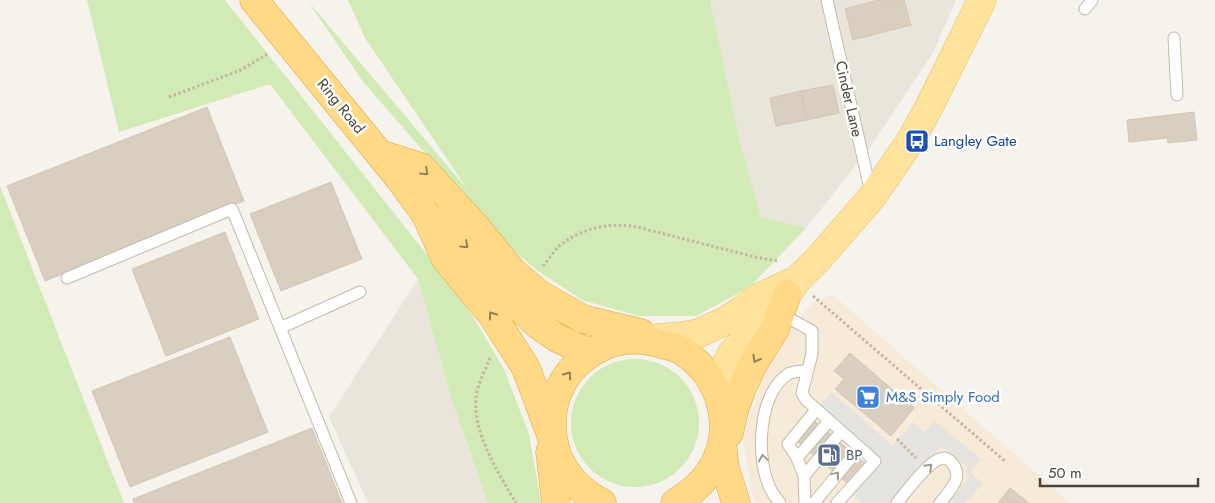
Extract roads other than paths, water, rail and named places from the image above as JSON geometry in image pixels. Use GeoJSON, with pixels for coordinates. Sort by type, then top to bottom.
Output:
{"type":"FeatureCollection","features":[{"type":"Feature","properties":{"kind":"highway","name":"Ring Road"},"geometry":{"type":"LineString","coordinates":[[254,0],[380,154],[426,215],[445,258],[492,315],[526,368],[548,426]]}},
{"type":"Feature","properties":{"kind":"highway"},"geometry":{"type":"LineString","coordinates":[[380,154],[421,167],[476,227],[512,271],[554,304],[583,319],[654,338],[680,350],[694,360],[706,372],[715,387],[722,405],[725,468],[736,503]]}},
{"type":"Feature","properties":{"kind":"highway","name":"Ring Road"},"geometry":{"type":"LineString","coordinates":[[426,215],[464,243],[519,307],[537,324],[557,338],[590,352]]}},
{"type":"Feature","properties":{"kind":"highway"},"geometry":{"type":"LineString","coordinates":[[675,503],[699,485],[723,451],[741,391],[783,293]]}},
{"type":"Feature","properties":{"kind":"highway"},"geometry":{"type":"LineString","coordinates":[[556,503],[548,426],[552,418],[554,402],[568,374],[590,352],[608,344],[626,339],[654,338]]}},
{"type":"Feature","properties":{"kind":"highway"},"geometry":{"type":"LineString","coordinates":[[548,426],[556,453],[579,495],[591,497],[602,503]]}},
{"type":"Feature","properties":{"kind":"main road"},"geometry":{"type":"LineString","coordinates":[[715,387],[732,353],[783,293],[819,258],[872,197],[911,140],[982,0]]}},
{"type":"Feature","properties":{"kind":"main road"},"geometry":{"type":"LineString","coordinates":[[654,338],[699,333],[726,321],[758,298],[783,293]]}},
{"type":"Feature","properties":{"kind":"lane","name":"Cinder Lane"},"geometry":{"type":"LineString","coordinates":[[827,0],[872,197]]}},
{"type":"Feature","properties":{"kind":"lane"},"geometry":{"type":"LineString","coordinates":[[1174,38],[1178,95]]}},
{"type":"Feature","properties":{"kind":"lane"},"geometry":{"type":"LineString","coordinates":[[67,278],[232,209],[351,503]]}},
{"type":"Feature","properties":{"kind":"lane"},"geometry":{"type":"LineString","coordinates":[[280,328],[360,292]]}},
{"type":"Feature","properties":{"kind":"lane"},"geometry":{"type":"LineString","coordinates":[[783,293],[804,325],[812,331],[812,354],[802,393],[816,410],[875,461],[837,503]]}},
{"type":"Feature","properties":{"kind":"lane"},"geometry":{"type":"LineString","coordinates":[[780,503],[767,483],[761,454],[762,426],[768,401],[778,384],[789,373],[807,370]]}},
{"type":"Feature","properties":{"kind":"lane"},"geometry":{"type":"LineString","coordinates":[[805,503],[804,476],[797,458],[788,444],[816,410]]}},
{"type":"Feature","properties":{"kind":"lane"},"geometry":{"type":"LineString","coordinates":[[797,458],[829,421]]}},
{"type":"Feature","properties":{"kind":"lane"},"geometry":{"type":"LineString","coordinates":[[804,476],[842,432]]}},
{"type":"Feature","properties":{"kind":"lane"},"geometry":{"type":"LineString","coordinates":[[814,503],[859,448]]}},
{"type":"Feature","properties":{"kind":"lane"},"geometry":{"type":"LineString","coordinates":[[897,503],[931,463],[947,458],[954,465],[958,478],[956,484],[940,503]]}},
{"type":"Feature","properties":{"kind":"place","name":"Langley Gate"},"geometry":{"type":"Point","coordinates":[917,141]}},
{"type":"Feature","properties":{"kind":"place","name":"M&S Simply Food"},"geometry":{"type":"Point","coordinates":[868,397]}},
{"type":"Feature","properties":{"kind":"place","name":"BP"},"geometry":{"type":"Point","coordinates":[829,455]}}]}
